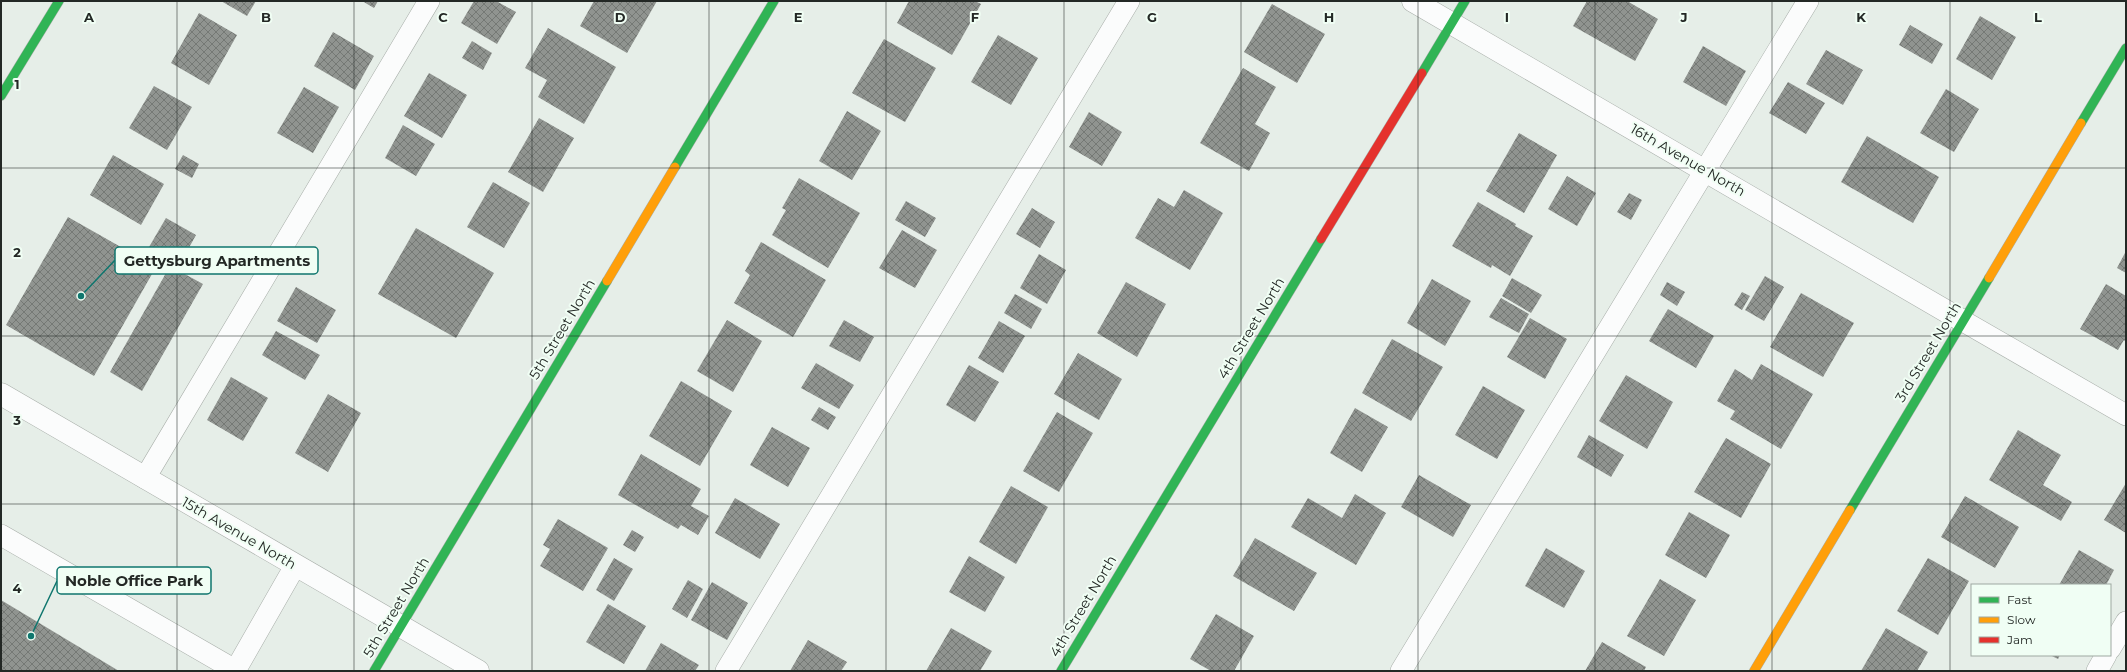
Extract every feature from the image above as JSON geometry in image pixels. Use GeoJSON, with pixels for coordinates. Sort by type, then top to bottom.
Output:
{"type":"FeatureCollection","features":[{"type":"Feature","properties":{"kind":"street"},"geometry":{"type":"LineString","coordinates":[[1,96],[59,1]]}},
{"type":"Feature","properties":{"kind":"street","name":"5th Street North"},"geometry":{"type":"LineString","coordinates":[[374,671],[774,1]]}},
{"type":"Feature","properties":{"kind":"street","name":"16th Avenue North"},"geometry":{"type":"LineString","coordinates":[[1413,1],[1963,321]]}},
{"type":"Feature","properties":{"kind":"street","name":"4th Street North"},"geometry":{"type":"LineString","coordinates":[[1061,671],[1465,1]]}},
{"type":"Feature","properties":{"kind":"street","name":"3rd Street North"},"geometry":{"type":"LineString","coordinates":[[1754,671],[2126,48]]}},
{"type":"Feature","properties":{"kind":"street","name":"15th Avenue North"},"geometry":{"type":"LineString","coordinates":[[2,396],[478,671]]}},
{"type":"Feature","properties":{"kind":"lane"},"geometry":{"type":"LineString","coordinates":[[145,478],[429,1]]}},
{"type":"Feature","properties":{"kind":"lane"},"geometry":{"type":"LineString","coordinates":[[726,671],[1129,1]]}},
{"type":"Feature","properties":{"kind":"lane"},"geometry":{"type":"LineString","coordinates":[[1401,671],[1455,579],[1808,1]]}},
{"type":"Feature","properties":{"kind":"lane"},"geometry":{"type":"LineString","coordinates":[[1963,321],[2126,415]]}},
{"type":"Feature","properties":{"kind":"lane"},"geometry":{"type":"LineString","coordinates":[[1,535],[235,671],[295,566]]}},
{"type":"Feature","properties":{"kind":"lane"},"geometry":{"type":"LineString","coordinates":[[2111,647],[2126,622]]}},
{"type":"Feature","properties":{"kind":"lane"},"geometry":{"type":"LineString","coordinates":[[2097,671],[2105,656]]}},
{"type":"Feature","properties":{"kind":"building"},"geometry":{"type":"Polygon","coordinates":[[[221,1],[256,1],[247,16],[221,1]]]}},
{"type":"Feature","properties":{"kind":"building"},"geometry":{"type":"Polygon","coordinates":[[[362,1],[378,1],[374,8],[362,1]]]}},
{"type":"Feature","properties":{"kind":"building"},"geometry":{"type":"Polygon","coordinates":[[[474,1],[496,1],[516,12],[497,44],[461,23],[474,1]]]}},
{"type":"Feature","properties":{"kind":"building"},"geometry":{"type":"Polygon","coordinates":[[[594,1],[657,1],[627,53],[580,26],[594,1]]]}},
{"type":"Feature","properties":{"kind":"building"},"geometry":{"type":"Polygon","coordinates":[[[909,1],[975,1],[981,4],[952,55],[897,23],[909,1]]]}},
{"type":"Feature","properties":{"kind":"building"},"geometry":{"type":"Polygon","coordinates":[[[1587,1],[1627,1],[1658,19],[1635,61],[1573,26],[1587,1]]]}},
{"type":"Feature","properties":{"kind":"building"},"geometry":{"type":"Polygon","coordinates":[[[1272,4],[1325,34],[1297,83],[1244,52],[1272,4]]]}},
{"type":"Feature","properties":{"kind":"building"},"geometry":{"type":"Polygon","coordinates":[[[199,13],[237,35],[209,85],[171,63],[199,13]]]}},
{"type":"Feature","properties":{"kind":"building"},"geometry":{"type":"Polygon","coordinates":[[[1980,16],[2016,37],[1992,80],[1956,59],[1980,16]]]}},
{"type":"Feature","properties":{"kind":"building"},"geometry":{"type":"Polygon","coordinates":[[[1910,25],[1943,44],[1932,64],[1899,45],[1910,25]]]}},
{"type":"Feature","properties":{"kind":"building"},"geometry":{"type":"Polygon","coordinates":[[[548,28],[616,67],[584,124],[538,97],[547,80],[525,68],[548,28]]]}},
{"type":"Feature","properties":{"kind":"building"},"geometry":{"type":"Polygon","coordinates":[[[333,32],[374,56],[355,90],[314,66],[333,32]]]}},
{"type":"Feature","properties":{"kind":"building"},"geometry":{"type":"Polygon","coordinates":[[[998,35],[1038,58],[1011,105],[971,82],[998,35]]]}},
{"type":"Feature","properties":{"kind":"building"},"geometry":{"type":"Polygon","coordinates":[[[884,39],[936,68],[905,122],[852,93],[884,39]]]}},
{"type":"Feature","properties":{"kind":"building"},"geometry":{"type":"Polygon","coordinates":[[[472,41],[492,53],[483,70],[462,58],[472,41]]]}},
{"type":"Feature","properties":{"kind":"building"},"geometry":{"type":"Polygon","coordinates":[[[1703,46],[1746,71],[1726,106],[1683,82],[1703,46]]]}},
{"type":"Feature","properties":{"kind":"building"},"geometry":{"type":"Polygon","coordinates":[[[1826,50],[1863,70],[1843,105],[1806,84],[1826,50]]]}},
{"type":"Feature","properties":{"kind":"building"},"geometry":{"type":"Polygon","coordinates":[[[1243,68],[1276,87],[1255,124],[1270,133],[1249,171],[1200,143],[1243,68]]]}},
{"type":"Feature","properties":{"kind":"building"},"geometry":{"type":"Polygon","coordinates":[[[429,73],[467,95],[442,138],[404,116],[429,73]]]}},
{"type":"Feature","properties":{"kind":"building"},"geometry":{"type":"Polygon","coordinates":[[[1788,82],[1825,103],[1806,134],[1769,113],[1788,82]]]}},
{"type":"Feature","properties":{"kind":"building"},"geometry":{"type":"Polygon","coordinates":[[[154,86],[192,107],[167,150],[129,128],[154,86]]]}},
{"type":"Feature","properties":{"kind":"building"},"geometry":{"type":"Polygon","coordinates":[[[304,87],[339,107],[313,153],[277,133],[304,87]]]}},
{"type":"Feature","properties":{"kind":"building"},"geometry":{"type":"Polygon","coordinates":[[[1946,89],[1979,109],[1954,152],[1920,133],[1946,89]]]}},
{"type":"Feature","properties":{"kind":"building"},"geometry":{"type":"Polygon","coordinates":[[[847,111],[881,131],[852,180],[819,161],[847,111]]]}},
{"type":"Feature","properties":{"kind":"building"},"geometry":{"type":"Polygon","coordinates":[[[1089,112],[1122,132],[1102,166],[1069,147],[1089,112]]]}},
{"type":"Feature","properties":{"kind":"building"},"geometry":{"type":"Polygon","coordinates":[[[539,118],[574,138],[543,192],[508,172],[539,118]]]}},
{"type":"Feature","properties":{"kind":"building"},"geometry":{"type":"Polygon","coordinates":[[[403,125],[435,144],[416,176],[385,158],[403,125]]]}},
{"type":"Feature","properties":{"kind":"building"},"geometry":{"type":"Polygon","coordinates":[[[1519,133],[1557,155],[1524,213],[1486,191],[1519,133]]]}},
{"type":"Feature","properties":{"kind":"building"},"geometry":{"type":"Polygon","coordinates":[[[1867,136],[1939,177],[1913,223],[1841,182],[1867,136]]]}},
{"type":"Feature","properties":{"kind":"building"},"geometry":{"type":"Polygon","coordinates":[[[113,155],[164,184],[141,225],[90,195],[113,155]]]}},
{"type":"Feature","properties":{"kind":"building"},"geometry":{"type":"Polygon","coordinates":[[[183,155],[199,164],[192,178],[175,169],[183,155]]]}},
{"type":"Feature","properties":{"kind":"building"},"geometry":{"type":"Polygon","coordinates":[[[1567,176],[1596,193],[1577,226],[1548,209],[1567,176]]]}},
{"type":"Feature","properties":{"kind":"building"},"geometry":{"type":"Polygon","coordinates":[[[799,178],[860,213],[828,268],[772,235],[786,210],[782,208],[799,178]]]}},
{"type":"Feature","properties":{"kind":"building"},"geometry":{"type":"Polygon","coordinates":[[[493,182],[530,203],[504,248],[467,227],[493,182]]]}},
{"type":"Feature","properties":{"kind":"building"},"geometry":{"type":"Polygon","coordinates":[[[1184,190],[1223,213],[1190,270],[1135,238],[1158,198],[1174,207],[1184,190]]]}},
{"type":"Feature","properties":{"kind":"building"},"geometry":{"type":"Polygon","coordinates":[[[1629,193],[1642,200],[1631,220],[1617,212],[1629,193]]]}},
{"type":"Feature","properties":{"kind":"building"},"geometry":{"type":"Polygon","coordinates":[[[906,201],[936,218],[925,237],[895,220],[906,201]]]}},
{"type":"Feature","properties":{"kind":"building"},"geometry":{"type":"Polygon","coordinates":[[[1478,202],[1516,224],[1515,226],[1533,236],[1510,276],[1492,265],[1491,268],[1452,246],[1478,202]]]}},
{"type":"Feature","properties":{"kind":"building"},"geometry":{"type":"Polygon","coordinates":[[[1032,208],[1055,222],[1040,248],[1016,234],[1032,208]]]}},
{"type":"Feature","properties":{"kind":"building"},"geometry":{"type":"Polygon","coordinates":[[[68,217],[156,267],[94,376],[6,325],[68,217]]]}},
{"type":"Feature","properties":{"kind":"building"},"geometry":{"type":"Polygon","coordinates":[[[166,218],[196,235],[180,264],[149,247],[166,218]]]}},
{"type":"Feature","properties":{"kind":"building"},"geometry":{"type":"Polygon","coordinates":[[[416,228],[494,273],[456,338],[378,294],[416,228]]]}},
{"type":"Feature","properties":{"kind":"building"},"geometry":{"type":"Polygon","coordinates":[[[902,230],[937,250],[915,288],[879,268],[902,230]]]}},
{"type":"Feature","properties":{"kind":"building"},"geometry":{"type":"Polygon","coordinates":[[[761,242],[826,280],[793,337],[734,303],[750,275],[745,271],[761,242]]]}},
{"type":"Feature","properties":{"kind":"building"},"geometry":{"type":"Polygon","coordinates":[[[2126,251],[2126,273],[2117,268],[2126,251]]]}},
{"type":"Feature","properties":{"kind":"building"},"geometry":{"type":"Polygon","coordinates":[[[1039,254],[1066,270],[1047,304],[1020,288],[1039,254]]]}},
{"type":"Feature","properties":{"kind":"building"},"geometry":{"type":"Polygon","coordinates":[[[170,266],[203,284],[142,391],[110,372],[170,266]]]}},
{"type":"Feature","properties":{"kind":"building"},"geometry":{"type":"Polygon","coordinates":[[[1765,276],[1784,287],[1764,321],[1745,310],[1765,276]]]}},
{"type":"Feature","properties":{"kind":"building"},"geometry":{"type":"Polygon","coordinates":[[[1512,278],[1542,295],[1531,313],[1502,296],[1512,278]]]}},
{"type":"Feature","properties":{"kind":"building"},"geometry":{"type":"Polygon","coordinates":[[[1432,279],[1471,301],[1445,346],[1407,323],[1432,279]]]}},
{"type":"Feature","properties":{"kind":"building"},"geometry":{"type":"Polygon","coordinates":[[[1126,282],[1166,304],[1137,357],[1097,333],[1126,282]]]}},
{"type":"Feature","properties":{"kind":"building"},"geometry":{"type":"Polygon","coordinates":[[[1667,282],[1685,292],[1677,306],[1660,295],[1667,282]]]}},
{"type":"Feature","properties":{"kind":"building"},"geometry":{"type":"Polygon","coordinates":[[[2106,284],[2126,296],[2126,342],[2124,340],[2118,350],[2080,329],[2106,284]]]}},
{"type":"Feature","properties":{"kind":"building"},"geometry":{"type":"Polygon","coordinates":[[[296,287],[336,310],[317,343],[277,321],[296,287]]]}},
{"type":"Feature","properties":{"kind":"building"},"geometry":{"type":"Polygon","coordinates":[[[1742,292],[1750,296],[1742,310],[1734,305],[1742,292]]]}},
{"type":"Feature","properties":{"kind":"building"},"geometry":{"type":"Polygon","coordinates":[[[1801,293],[1854,323],[1823,377],[1770,347],[1801,293]]]}},
{"type":"Feature","properties":{"kind":"building"},"geometry":{"type":"Polygon","coordinates":[[[1015,294],[1042,309],[1031,329],[1004,313],[1015,294]]]}},
{"type":"Feature","properties":{"kind":"building"},"geometry":{"type":"Polygon","coordinates":[[[1501,298],[1529,314],[1519,333],[1489,317],[1501,298]]]}},
{"type":"Feature","properties":{"kind":"building"},"geometry":{"type":"Polygon","coordinates":[[[1668,309],[1714,336],[1696,368],[1649,341],[1668,309]]]}},
{"type":"Feature","properties":{"kind":"building"},"geometry":{"type":"Polygon","coordinates":[[[1530,318],[1567,339],[1545,379],[1507,357],[1530,318]]]}},
{"type":"Feature","properties":{"kind":"building"},"geometry":{"type":"Polygon","coordinates":[[[727,320],[762,341],[733,392],[697,371],[727,320]]]}},
{"type":"Feature","properties":{"kind":"building"},"geometry":{"type":"Polygon","coordinates":[[[844,320],[874,337],[860,362],[829,346],[844,320]]]}},
{"type":"Feature","properties":{"kind":"building"},"geometry":{"type":"Polygon","coordinates":[[[999,321],[1025,336],[1003,373],[978,358],[999,321]]]}},
{"type":"Feature","properties":{"kind":"building"},"geometry":{"type":"Polygon","coordinates":[[[276,331],[320,355],[305,380],[262,355],[276,331]]]}},
{"type":"Feature","properties":{"kind":"building"},"geometry":{"type":"Polygon","coordinates":[[[1392,339],[1443,367],[1411,421],[1362,393],[1392,339]]]}},
{"type":"Feature","properties":{"kind":"building"},"geometry":{"type":"Polygon","coordinates":[[[1078,353],[1122,379],[1099,420],[1054,394],[1078,353]]]}},
{"type":"Feature","properties":{"kind":"building"},"geometry":{"type":"Polygon","coordinates":[[[816,363],[854,385],[839,409],[801,388],[816,363]]]}},
{"type":"Feature","properties":{"kind":"building"},"geometry":{"type":"Polygon","coordinates":[[[1761,364],[1813,394],[1781,449],[1730,419],[1735,411],[1717,401],[1735,369],[1752,380],[1761,364]]]}},
{"type":"Feature","properties":{"kind":"building"},"geometry":{"type":"Polygon","coordinates":[[[969,365],[999,382],[975,422],[946,405],[969,365]]]}},
{"type":"Feature","properties":{"kind":"building"},"geometry":{"type":"Polygon","coordinates":[[[1626,375],[1673,402],[1647,449],[1599,421],[1626,375]]]}},
{"type":"Feature","properties":{"kind":"building"},"geometry":{"type":"Polygon","coordinates":[[[231,377],[268,398],[243,441],[207,420],[231,377]]]}},
{"type":"Feature","properties":{"kind":"building"},"geometry":{"type":"Polygon","coordinates":[[[681,381],[732,411],[700,466],[649,436],[681,381]]]}},
{"type":"Feature","properties":{"kind":"building"},"geometry":{"type":"Polygon","coordinates":[[[1483,386],[1525,410],[1497,459],[1455,435],[1483,386]]]}},
{"type":"Feature","properties":{"kind":"building"},"geometry":{"type":"Polygon","coordinates":[[[328,394],[361,413],[328,472],[295,453],[328,394]]]}},
{"type":"Feature","properties":{"kind":"building"},"geometry":{"type":"Polygon","coordinates":[[[819,407],[836,417],[828,430],[811,420],[819,407]]]}},
{"type":"Feature","properties":{"kind":"building"},"geometry":{"type":"Polygon","coordinates":[[[1355,408],[1388,427],[1362,472],[1330,453],[1355,408]]]}},
{"type":"Feature","properties":{"kind":"building"},"geometry":{"type":"Polygon","coordinates":[[[1057,412],[1093,433],[1059,492],[1023,471],[1057,412]]]}},
{"type":"Feature","properties":{"kind":"building"},"geometry":{"type":"Polygon","coordinates":[[[772,427],[810,448],[788,487],[750,465],[772,427]]]}},
{"type":"Feature","properties":{"kind":"building"},"geometry":{"type":"Polygon","coordinates":[[[2018,430],[2061,455],[2043,485],[2072,502],[2061,521],[1989,480],[2018,430]]]}},
{"type":"Feature","properties":{"kind":"building"},"geometry":{"type":"Polygon","coordinates":[[[1589,435],[1624,455],[1611,477],[1577,457],[1589,435]]]}},
{"type":"Feature","properties":{"kind":"building"},"geometry":{"type":"Polygon","coordinates":[[[1726,438],[1771,464],[1741,518],[1694,492],[1726,438]]]}},
{"type":"Feature","properties":{"kind":"building"},"geometry":{"type":"Polygon","coordinates":[[[641,454],[701,489],[691,506],[709,516],[698,535],[681,525],[678,529],[618,495],[641,454]]]}},
{"type":"Feature","properties":{"kind":"building"},"geometry":{"type":"Polygon","coordinates":[[[1419,475],[1471,505],[1453,537],[1401,507],[1419,475]]]}},
{"type":"Feature","properties":{"kind":"building"},"geometry":{"type":"Polygon","coordinates":[[[2126,483],[2126,533],[2104,520],[2126,483]]]}},
{"type":"Feature","properties":{"kind":"building"},"geometry":{"type":"Polygon","coordinates":[[[1011,486],[1048,507],[1016,564],[979,542],[1011,486]]]}},
{"type":"Feature","properties":{"kind":"building"},"geometry":{"type":"Polygon","coordinates":[[[1355,494],[1386,513],[1356,565],[1291,527],[1308,498],[1342,518],[1355,494]]]}},
{"type":"Feature","properties":{"kind":"building"},"geometry":{"type":"Polygon","coordinates":[[[1965,496],[2019,527],[1995,568],[1941,537],[1965,496]]]}},
{"type":"Feature","properties":{"kind":"building"},"geometry":{"type":"Polygon","coordinates":[[[735,498],[780,524],[760,559],[715,533],[735,498]]]}},
{"type":"Feature","properties":{"kind":"building"},"geometry":{"type":"Polygon","coordinates":[[[1689,512],[1730,535],[1706,578],[1665,555],[1689,512]]]}},
{"type":"Feature","properties":{"kind":"building"},"geometry":{"type":"Polygon","coordinates":[[[558,519],[608,548],[583,591],[540,566],[550,549],[543,545],[558,519]]]}},
{"type":"Feature","properties":{"kind":"building"},"geometry":{"type":"Polygon","coordinates":[[[632,530],[644,537],[635,552],[623,545],[632,530]]]}},
{"type":"Feature","properties":{"kind":"building"},"geometry":{"type":"Polygon","coordinates":[[[1255,538],[1317,573],[1294,611],[1233,576],[1255,538]]]}},
{"type":"Feature","properties":{"kind":"building"},"geometry":{"type":"Polygon","coordinates":[[[1546,548],[1585,571],[1564,608],[1525,586],[1546,548]]]}},
{"type":"Feature","properties":{"kind":"building"},"geometry":{"type":"Polygon","coordinates":[[[2079,550],[2114,570],[2107,584],[2060,584],[2079,550]]]}},
{"type":"Feature","properties":{"kind":"building"},"geometry":{"type":"Polygon","coordinates":[[[969,556],[1005,577],[985,612],[949,592],[969,556]]]}},
{"type":"Feature","properties":{"kind":"building"},"geometry":{"type":"Polygon","coordinates":[[[614,558],[633,569],[614,601],[596,590],[614,558]]]}},
{"type":"Feature","properties":{"kind":"building"},"geometry":{"type":"Polygon","coordinates":[[[1928,558],[1969,581],[1938,635],[1897,611],[1928,558]]]}},
{"type":"Feature","properties":{"kind":"building"},"geometry":{"type":"Polygon","coordinates":[[[1660,579],[1696,600],[1664,656],[1627,636],[1660,579]]]}},
{"type":"Feature","properties":{"kind":"building"},"geometry":{"type":"Polygon","coordinates":[[[688,580],[703,589],[687,618],[672,609],[688,580]]]}},
{"type":"Feature","properties":{"kind":"building"},"geometry":{"type":"Polygon","coordinates":[[[712,582],[748,603],[727,640],[691,620],[712,582]]]}},
{"type":"Feature","properties":{"kind":"building"},"geometry":{"type":"Polygon","coordinates":[[[1,600],[119,671],[1,671],[1,600]]]}},
{"type":"Feature","properties":{"kind":"building"},"geometry":{"type":"Polygon","coordinates":[[[608,604],[646,626],[624,664],[586,642],[608,604]]]}},
{"type":"Feature","properties":{"kind":"building"},"geometry":{"type":"Polygon","coordinates":[[[1216,614],[1254,636],[1234,671],[1211,671],[1190,659],[1216,614]]]}},
{"type":"Feature","properties":{"kind":"building"},"geometry":{"type":"Polygon","coordinates":[[[951,628],[992,651],[980,671],[926,671],[951,628]]]}},
{"type":"Feature","properties":{"kind":"building"},"geometry":{"type":"Polygon","coordinates":[[[1886,628],[1928,652],[1917,671],[1861,671],[1886,628]]]}},
{"type":"Feature","properties":{"kind":"building"},"geometry":{"type":"Polygon","coordinates":[[[808,640],[847,662],[841,671],[790,671],[808,640]]]}},
{"type":"Feature","properties":{"kind":"building"},"geometry":{"type":"Polygon","coordinates":[[[1602,642],[1646,667],[1644,671],[1585,671],[1602,642]]]}},
{"type":"Feature","properties":{"kind":"building"},"geometry":{"type":"Polygon","coordinates":[[[661,643],[699,665],[695,671],[645,671],[661,643]]]}},
{"type":"Feature","properties":{"kind":"building"},"geometry":{"type":"Polygon","coordinates":[[[2052,656],[2060,656],[2058,659],[2052,656]]]}},
{"type":"Feature","properties":{"kind":"traffic: fast"},"geometry":{"type":"LineString","coordinates":[[1,96],[59,1]]}},
{"type":"Feature","properties":{"kind":"traffic: fast"},"geometry":{"type":"LineString","coordinates":[[675,167],[774,1]]}},
{"type":"Feature","properties":{"kind":"traffic: fast"},"geometry":{"type":"LineString","coordinates":[[1422,73],[1465,1]]}},
{"type":"Feature","properties":{"kind":"traffic: fast"},"geometry":{"type":"LineString","coordinates":[[2081,123],[2126,48]]}},
{"type":"Feature","properties":{"kind":"traffic: fast"},"geometry":{"type":"LineString","coordinates":[[1061,671],[1321,239]]}},
{"type":"Feature","properties":{"kind":"traffic: fast"},"geometry":{"type":"LineString","coordinates":[[1850,510],[1989,278]]}},
{"type":"Feature","properties":{"kind":"traffic: fast"},"geometry":{"type":"LineString","coordinates":[[374,671],[607,281]]}},
{"type":"Feature","properties":{"kind":"traffic: slow"},"geometry":{"type":"LineString","coordinates":[[1989,278],[2081,123]]}},
{"type":"Feature","properties":{"kind":"traffic: slow"},"geometry":{"type":"LineString","coordinates":[[607,281],[675,167]]}},
{"type":"Feature","properties":{"kind":"traffic: slow"},"geometry":{"type":"LineString","coordinates":[[1754,671],[1850,510]]}},
{"type":"Feature","properties":{"kind":"traffic: jam"},"geometry":{"type":"LineString","coordinates":[[1321,239],[1422,73]]}},
{"type":"Feature","properties":{"kind":"place","name":"Gettysburg Apartments"},"geometry":{"type":"Point","coordinates":[81,296]}},
{"type":"Feature","properties":{"kind":"place","name":"Noble Office Park"},"geometry":{"type":"Point","coordinates":[31,636]}}]}
